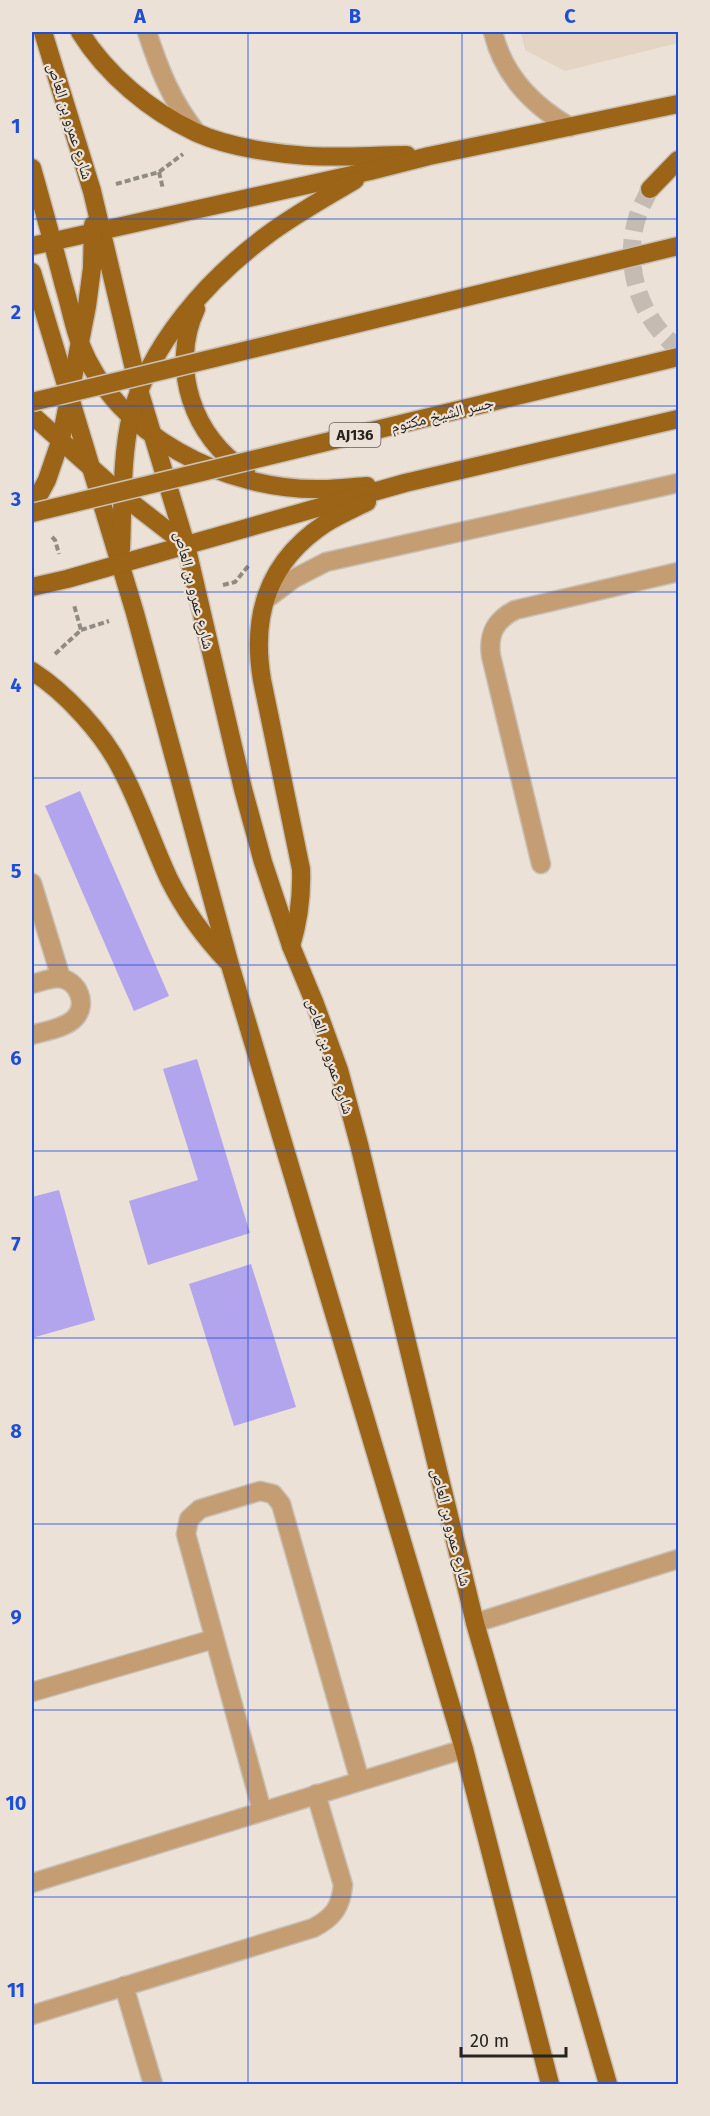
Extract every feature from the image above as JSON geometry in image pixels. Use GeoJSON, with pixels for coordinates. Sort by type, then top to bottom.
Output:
{"type":"FeatureCollection","features":[{"type":"Feature","properties":{"kind":"main road","name":"شارع عمرو بن العاص"},"geometry":{"type":"LineString","coordinates":[[44,32],[92,190],[98,230],[139,390],[186,546],[243,789],[263,862],[291,946],[339,1070],[475,1623],[608,2085]]}},
{"type":"Feature","properties":{"kind":"main road"},"geometry":{"type":"LineString","coordinates":[[80,32],[100,58],[142,99],[197,133],[249,149],[299,156],[429,156]]}},
{"type":"Feature","properties":{"kind":"main road"},"geometry":{"type":"LineString","coordinates":[[32,246],[429,156],[678,104]]}},
{"type":"Feature","properties":{"kind":"main road"},"geometry":{"type":"LineString","coordinates":[[650,189],[678,160]]}},
{"type":"Feature","properties":{"kind":"main road"},"geometry":{"type":"LineString","coordinates":[[32,168],[80,343],[104,387],[131,418],[176,451],[207,466],[240,477],[274,484],[321,489],[405,483]]}},
{"type":"Feature","properties":{"kind":"main road"},"geometry":{"type":"LineString","coordinates":[[121,564],[123,496],[131,418],[139,390],[151,365],[167,340],[205,292],[234,262],[266,235],[370,171]]}},
{"type":"Feature","properties":{"kind":"main road"},"geometry":{"type":"LineString","coordinates":[[32,510],[47,480],[61,439],[80,343],[98,230]]}},
{"type":"Feature","properties":{"kind":"main road"},"geometry":{"type":"LineString","coordinates":[[32,402],[678,246]]}},
{"type":"Feature","properties":{"kind":"main road"},"geometry":{"type":"LineString","coordinates":[[32,272],[121,564],[230,965],[464,1749],[550,2085]]}},
{"type":"Feature","properties":{"kind":"main road"},"geometry":{"type":"LineString","coordinates":[[205,292],[190,322],[184,356],[187,389],[198,421],[218,448],[244,470],[274,484]]}},
{"type":"Feature","properties":{"kind":"main road","name":"جسر الشيخ مكتوم"},"geometry":{"type":"LineString","coordinates":[[32,510],[678,357]]}},
{"type":"Feature","properties":{"kind":"main road"},"geometry":{"type":"LineString","coordinates":[[32,415],[123,496],[186,546]]}},
{"type":"Feature","properties":{"kind":"main road"},"geometry":{"type":"LineString","coordinates":[[32,587],[186,546],[405,483],[678,419]]}},
{"type":"Feature","properties":{"kind":"main road"},"geometry":{"type":"LineString","coordinates":[[291,946],[302,895],[301,868],[257,654],[258,626],[265,600],[277,573],[291,553],[308,536],[327,522],[405,483]]}},
{"type":"Feature","properties":{"kind":"main road"},"geometry":{"type":"LineString","coordinates":[[32,671],[64,697],[95,730],[121,768],[182,903],[212,946],[230,965]]}},
{"type":"Feature","properties":{"kind":"street"},"geometry":{"type":"LineString","coordinates":[[147,32],[165,85],[179,110],[197,133]]}},
{"type":"Feature","properties":{"kind":"street"},"geometry":{"type":"LineString","coordinates":[[493,32],[505,65],[518,84],[550,116],[570,127]]}},
{"type":"Feature","properties":{"kind":"street"},"geometry":{"type":"LineString","coordinates":[[265,600],[293,579],[326,562],[678,483]]}},
{"type":"Feature","properties":{"kind":"street"},"geometry":{"type":"LineString","coordinates":[[541,864],[490,656],[491,633],[496,623],[515,610],[678,572]]}},
{"type":"Feature","properties":{"kind":"street"},"geometry":{"type":"LineString","coordinates":[[32,883],[37,919],[61,978]]}},
{"type":"Feature","properties":{"kind":"street"},"geometry":{"type":"LineString","coordinates":[[32,984],[61,978],[73,984],[80,994],[81,1007],[75,1018],[64,1025],[32,1035]]}},
{"type":"Feature","properties":{"kind":"street"},"geometry":{"type":"LineString","coordinates":[[261,1811],[187,1541],[186,1526],[189,1519],[200,1509],[260,1491],[273,1494],[281,1504],[360,1781]]}},
{"type":"Feature","properties":{"kind":"street"},"geometry":{"type":"LineString","coordinates":[[475,1623],[678,1559]]}},
{"type":"Feature","properties":{"kind":"street"},"geometry":{"type":"LineString","coordinates":[[32,1692],[214,1640]]}},
{"type":"Feature","properties":{"kind":"street"},"geometry":{"type":"LineString","coordinates":[[32,1883],[464,1749]]}},
{"type":"Feature","properties":{"kind":"street"},"geometry":{"type":"LineString","coordinates":[[32,2015],[313,1928],[325,1922],[336,1912],[342,1899],[343,1885],[316,1794]]}},
{"type":"Feature","properties":{"kind":"street"},"geometry":{"type":"LineString","coordinates":[[124,1986],[153,2085]]}},
{"type":"Feature","properties":{"kind":"path"},"geometry":{"type":"LineString","coordinates":[[92,190],[159,172]]}},
{"type":"Feature","properties":{"kind":"path"},"geometry":{"type":"LineString","coordinates":[[197,594],[235,582],[253,560]]}},
{"type":"Feature","properties":{"kind":"shaded area"},"geometry":{"type":"Polygon","coordinates":[[[521,32],[678,32],[678,43],[565,71],[525,50],[521,32]]]}},
{"type":"Feature","properties":{"kind":"building"},"geometry":{"type":"Polygon","coordinates":[[[80,791],[169,996],[134,1011],[45,806],[80,791]]]}},
{"type":"Feature","properties":{"kind":"building"},"geometry":{"type":"Polygon","coordinates":[[[197,1059],[250,1233],[148,1265],[129,1201],[198,1180],[163,1069],[197,1059]]]}},
{"type":"Feature","properties":{"kind":"building"},"geometry":{"type":"Polygon","coordinates":[[[59,1190],[95,1320],[32,1338],[32,1197],[59,1190]]]}},
{"type":"Feature","properties":{"kind":"building"},"geometry":{"type":"Polygon","coordinates":[[[251,1264],[296,1407],[234,1426],[189,1284],[251,1264]]]}},
{"type":"Feature","properties":{"kind":"tunnel"},"geometry":{"type":"LineString","coordinates":[[650,189],[639,212],[633,233],[633,270],[637,288],[653,321],[664,336],[678,348]]}}]}
